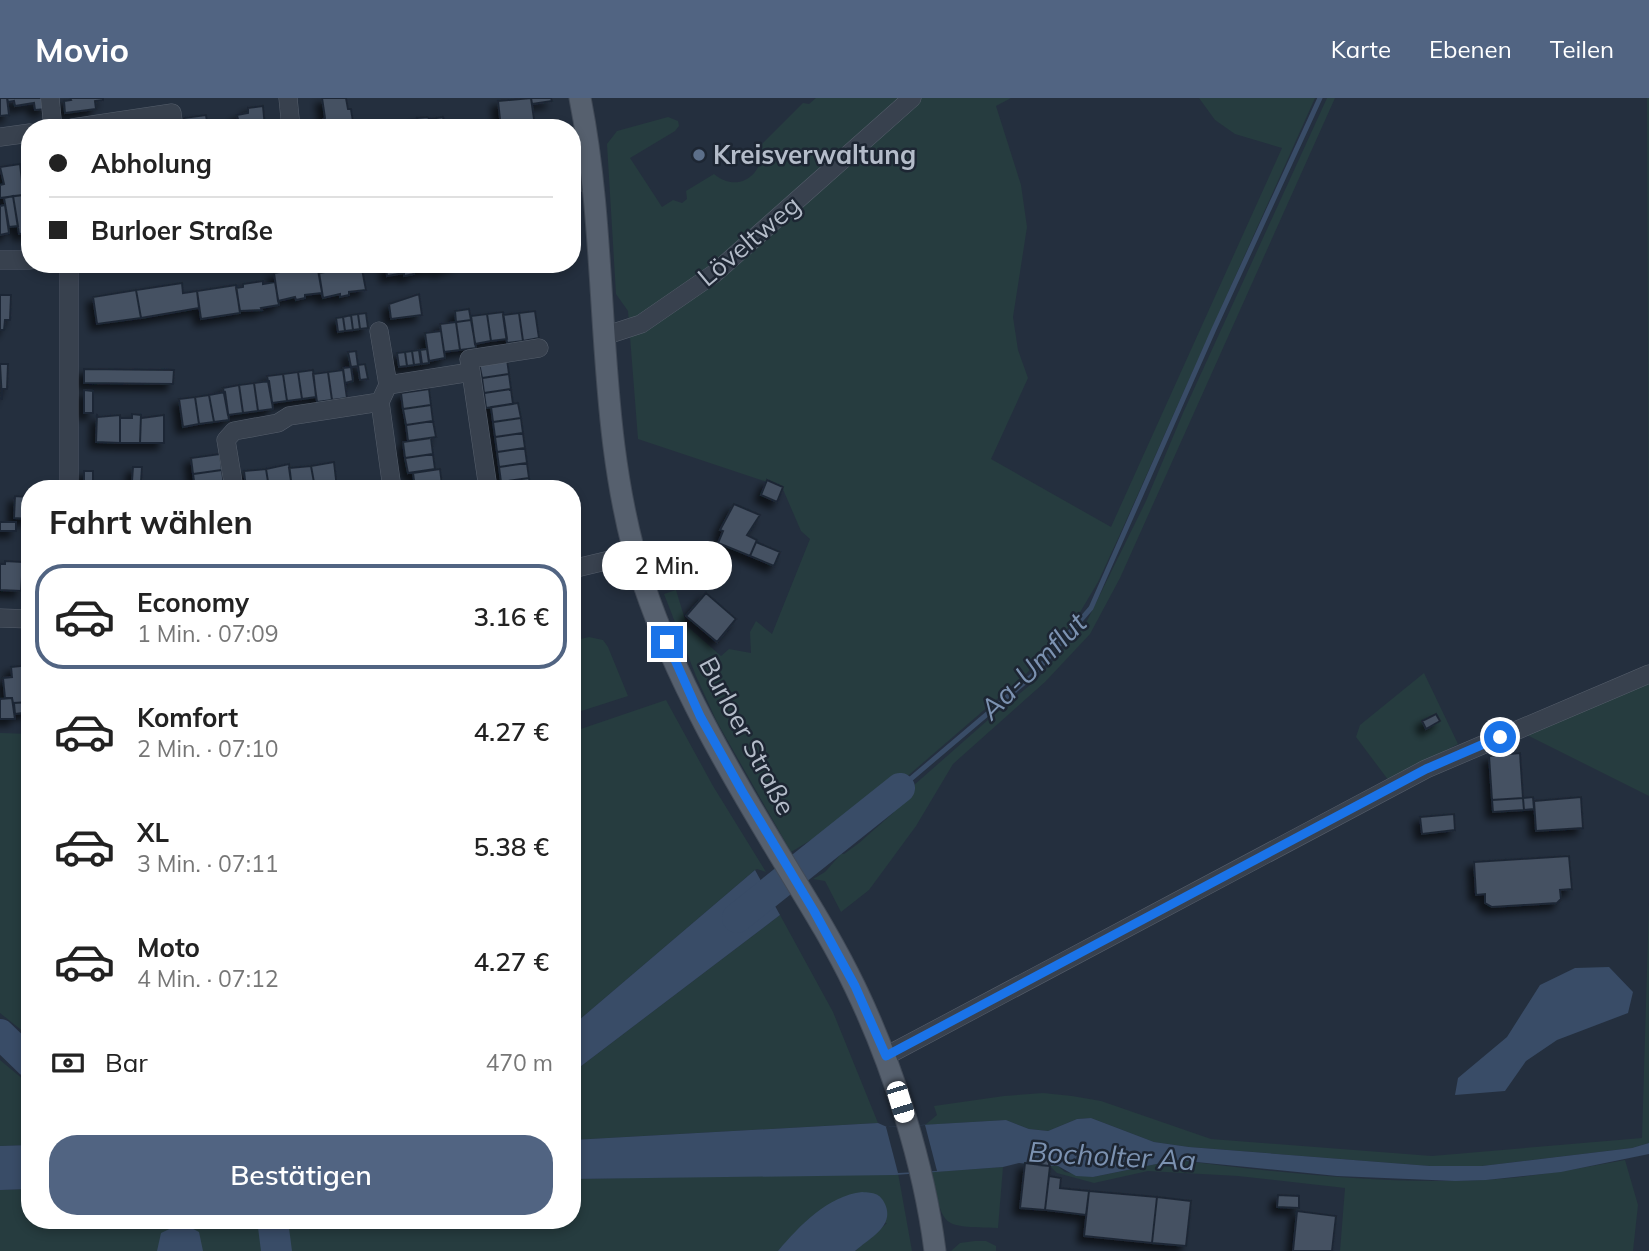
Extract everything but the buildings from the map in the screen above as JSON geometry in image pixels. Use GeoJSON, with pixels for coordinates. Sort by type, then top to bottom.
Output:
{"type":"FeatureCollection","features":[{"type":"Feature","properties":{"kind":"main road","name":"Burloer Straße"},"geometry":{"type":"LineString","coordinates":[[580,98],[581,119]]}},
{"type":"Feature","properties":{"kind":"main road","name":"Burloer Straße"},"geometry":{"type":"LineString","coordinates":[[581,126],[583,181],[604,336],[611,417],[635,554],[656,617],[700,716],[814,911],[855,986],[886,1056],[919,1172],[935,1251]]}},
{"type":"Feature","properties":{"kind":"street"},"geometry":{"type":"LineString","coordinates":[[50,98],[52,119]]}},
{"type":"Feature","properties":{"kind":"street"},"geometry":{"type":"LineString","coordinates":[[288,98],[289,119]]}},
{"type":"Feature","properties":{"kind":"street","name":"Löveltweg"},"geometry":{"type":"LineString","coordinates":[[604,336],[641,324],[715,273],[912,98]]}},
{"type":"Feature","properties":{"kind":"street"},"geometry":{"type":"LineString","coordinates":[[132,119],[172,113],[173,119]]}},
{"type":"Feature","properties":{"kind":"street"},"geometry":{"type":"LineString","coordinates":[[0,137],[21,134]]}},
{"type":"Feature","properties":{"kind":"street"},"geometry":{"type":"LineString","coordinates":[[0,260],[21,260]]}},
{"type":"Feature","properties":{"kind":"street"},"geometry":{"type":"LineString","coordinates":[[69,273],[69,480]]}},
{"type":"Feature","properties":{"kind":"street"},"geometry":{"type":"LineString","coordinates":[[379,331],[388,385],[380,402],[391,480]]}},
{"type":"Feature","properties":{"kind":"street"},"geometry":{"type":"LineString","coordinates":[[487,480],[469,359],[539,348]]}},
{"type":"Feature","properties":{"kind":"street"},"geometry":{"type":"LineString","coordinates":[[388,385],[471,372]]}},
{"type":"Feature","properties":{"kind":"street"},"geometry":{"type":"LineString","coordinates":[[233,480],[226,440],[234,431],[278,423],[289,416],[380,402]]}},
{"type":"Feature","properties":{"kind":"street"},"geometry":{"type":"LineString","coordinates":[[581,567],[635,554]]}},
{"type":"Feature","properties":{"kind":"street"},"geometry":{"type":"LineString","coordinates":[[0,618],[21,619]]}},
{"type":"Feature","properties":{"kind":"street"},"geometry":{"type":"LineString","coordinates":[[886,1056],[1426,769],[1649,674]]}},
{"type":"Feature","properties":{"kind":"green space"},"geometry":{"type":"Polygon","coordinates":[[[816,98],[1011,98],[996,106],[1021,185],[1027,227],[1013,317],[1018,350],[1028,378],[991,459],[1111,527],[1282,148],[1235,134],[1215,120],[1199,98],[1315,98],[1121,532],[1098,582],[1076,619],[1027,673],[896,786],[871,794],[831,828],[791,852],[717,722],[664,594],[676,590],[687,626],[721,656],[729,649],[751,653],[750,632],[756,621],[772,634],[810,539],[801,531],[782,487],[638,439],[628,311],[616,294],[607,144],[617,131],[668,117],[678,121],[679,126],[675,131],[630,158],[662,207],[673,200],[682,203],[687,199],[686,191],[714,174],[733,182],[749,178],[760,164],[762,144],[803,103],[809,104],[816,98]]]}},
{"type":"Feature","properties":{"kind":"green space"},"geometry":{"type":"Polygon","coordinates":[[[1327,98],[1335,98],[1120,578],[1090,634],[1045,682],[953,764],[916,826],[869,890],[841,912],[825,881],[813,879],[825,872],[841,854],[859,843],[893,813],[905,793],[1035,681],[1084,627],[1146,501],[1183,413],[1327,98]]]}},
{"type":"Feature","properties":{"kind":"green space"},"geometry":{"type":"Polygon","coordinates":[[[1647,98],[1649,98],[1649,627],[1647,98]]]}},
{"type":"Feature","properties":{"kind":"green space"},"geometry":{"type":"Polygon","coordinates":[[[589,637],[603,640],[628,696],[581,711],[581,639],[589,637]]]}},
{"type":"Feature","properties":{"kind":"green space"},"geometry":{"type":"Polygon","coordinates":[[[1424,673],[1458,744],[1389,781],[1356,737],[1360,725],[1424,673]]]}},
{"type":"Feature","properties":{"kind":"green space"},"geometry":{"type":"Polygon","coordinates":[[[1649,683],[1649,796],[1527,735],[1649,683]]]}},
{"type":"Feature","properties":{"kind":"green space"},"geometry":{"type":"Polygon","coordinates":[[[666,700],[713,786],[766,872],[755,870],[581,1018],[581,729],[666,700]]]}},
{"type":"Feature","properties":{"kind":"green space"},"geometry":{"type":"Polygon","coordinates":[[[0,733],[21,734],[21,1030],[0,1013],[0,733]]]}},
{"type":"Feature","properties":{"kind":"green space"},"geometry":{"type":"Polygon","coordinates":[[[1649,903],[1649,1143],[1632,1148],[1482,1166],[1430,1166],[1189,1147],[1154,1142],[1091,1118],[1077,1119],[1048,1131],[1029,1129],[1006,1120],[925,1125],[937,1115],[934,1106],[1043,1093],[1101,1101],[1211,1139],[1432,1156],[1642,1138],[1649,903]]]}},
{"type":"Feature","properties":{"kind":"green space"},"geometry":{"type":"Polygon","coordinates":[[[780,915],[833,1012],[878,1123],[581,1140],[581,1066],[780,915]]]}},
{"type":"Feature","properties":{"kind":"green space"},"geometry":{"type":"Polygon","coordinates":[[[0,1060],[21,1078],[21,1145],[0,1146],[0,1060]]]}},
{"type":"Feature","properties":{"kind":"green space"},"geometry":{"type":"Polygon","coordinates":[[[1176,1160],[1329,1176],[1445,1181],[1519,1177],[1625,1160],[1638,1205],[1633,1251],[1340,1251],[1345,1188],[1238,1176],[1148,1171],[1094,1183],[1057,1173],[1050,1166],[1093,1177],[1176,1160]]]}},
{"type":"Feature","properties":{"kind":"green space"},"geometry":{"type":"Polygon","coordinates":[[[1003,1167],[998,1228],[964,1226],[947,1221],[939,1205],[932,1172],[1003,1167]]]}},
{"type":"Feature","properties":{"kind":"green space"},"geometry":{"type":"Polygon","coordinates":[[[898,1173],[912,1251],[855,1251],[887,1223],[809,1219],[778,1251],[0,1251],[0,1190],[21,1189],[21,1229],[581,1229],[581,1179],[898,1173]]]}},
{"type":"Feature","properties":{"kind":"green space"},"geometry":{"type":"Polygon","coordinates":[[[986,1241],[996,1246],[996,1251],[951,1251],[960,1243],[986,1241]]]}},
{"type":"Feature","properties":{"kind":"water"},"geometry":{"type":"Polygon","coordinates":[[[755,870],[780,915],[581,1066],[581,1018],[755,870]]]}},
{"type":"Feature","properties":{"kind":"water"},"geometry":{"type":"Polygon","coordinates":[[[1609,967],[1633,992],[1628,1013],[1557,1040],[1526,1061],[1505,1091],[1455,1095],[1458,1078],[1507,1037],[1540,985],[1575,968],[1609,967]]]}},
{"type":"Feature","properties":{"kind":"water","name":"Bocholter Aa"},"geometry":{"type":"Polygon","coordinates":[[[1091,1118],[1154,1142],[1189,1147],[1430,1166],[1482,1166],[1632,1148],[1649,1143],[1649,1154],[1561,1172],[1455,1181],[1337,1176],[1176,1160],[1093,1177],[1076,1176],[1058,1166],[1049,1166],[1050,1157],[1039,1165],[1019,1163],[1003,1167],[895,1175],[581,1179],[581,1140],[878,1123],[887,1127],[1006,1120],[1029,1129],[1048,1131],[1077,1119],[1091,1118]]]}},
{"type":"Feature","properties":{"kind":"water"},"geometry":{"type":"Polygon","coordinates":[[[21,1145],[21,1189],[0,1190],[0,1146],[21,1145]]]}},
{"type":"Feature","properties":{"kind":"water"},"geometry":{"type":"Polygon","coordinates":[[[862,1192],[873,1193],[881,1198],[885,1204],[887,1219],[879,1231],[855,1251],[778,1251],[816,1213],[838,1199],[862,1192]]]}},
{"type":"Feature","properties":{"kind":"water"},"geometry":{"type":"Polygon","coordinates":[[[169,1229],[193,1229],[199,1232],[203,1251],[157,1251],[161,1233],[169,1229]]]}},
{"type":"Feature","properties":{"kind":"water"},"geometry":{"type":"Polygon","coordinates":[[[258,1229],[289,1229],[292,1251],[261,1251],[258,1229]]]}},
{"type":"Feature","properties":{"kind":"pier"},"geometry":{"type":"Polygon","coordinates":[[[925,1125],[937,1171],[898,1173],[886,1127],[925,1125]]]}},
{"type":"Feature","properties":{"kind":"waterway","name":"Aa-Umflut"},"geometry":{"type":"LineString","coordinates":[[900,788],[1032,676],[1091,608],[1320,98]]}},
{"type":"Feature","properties":{"kind":"waterway","name":"Aa-Umflut"},"geometry":{"type":"LineString","coordinates":[[737,918],[900,788]]}},
{"type":"Feature","properties":{"kind":"waterway"},"geometry":{"type":"LineString","coordinates":[[0,1034],[21,1054]]}},
{"type":"Feature","properties":{"kind":"place","name":"Kreisverwaltung"},"geometry":{"type":"Point","coordinates":[699,155]}},
{"type":"Feature","properties":{"kind":"route"},"geometry":{"type":"LineString","coordinates":[[667,642],[700,716],[814,911],[855,986],[886,1056],[1426,769],[1500,737]]}}]}
